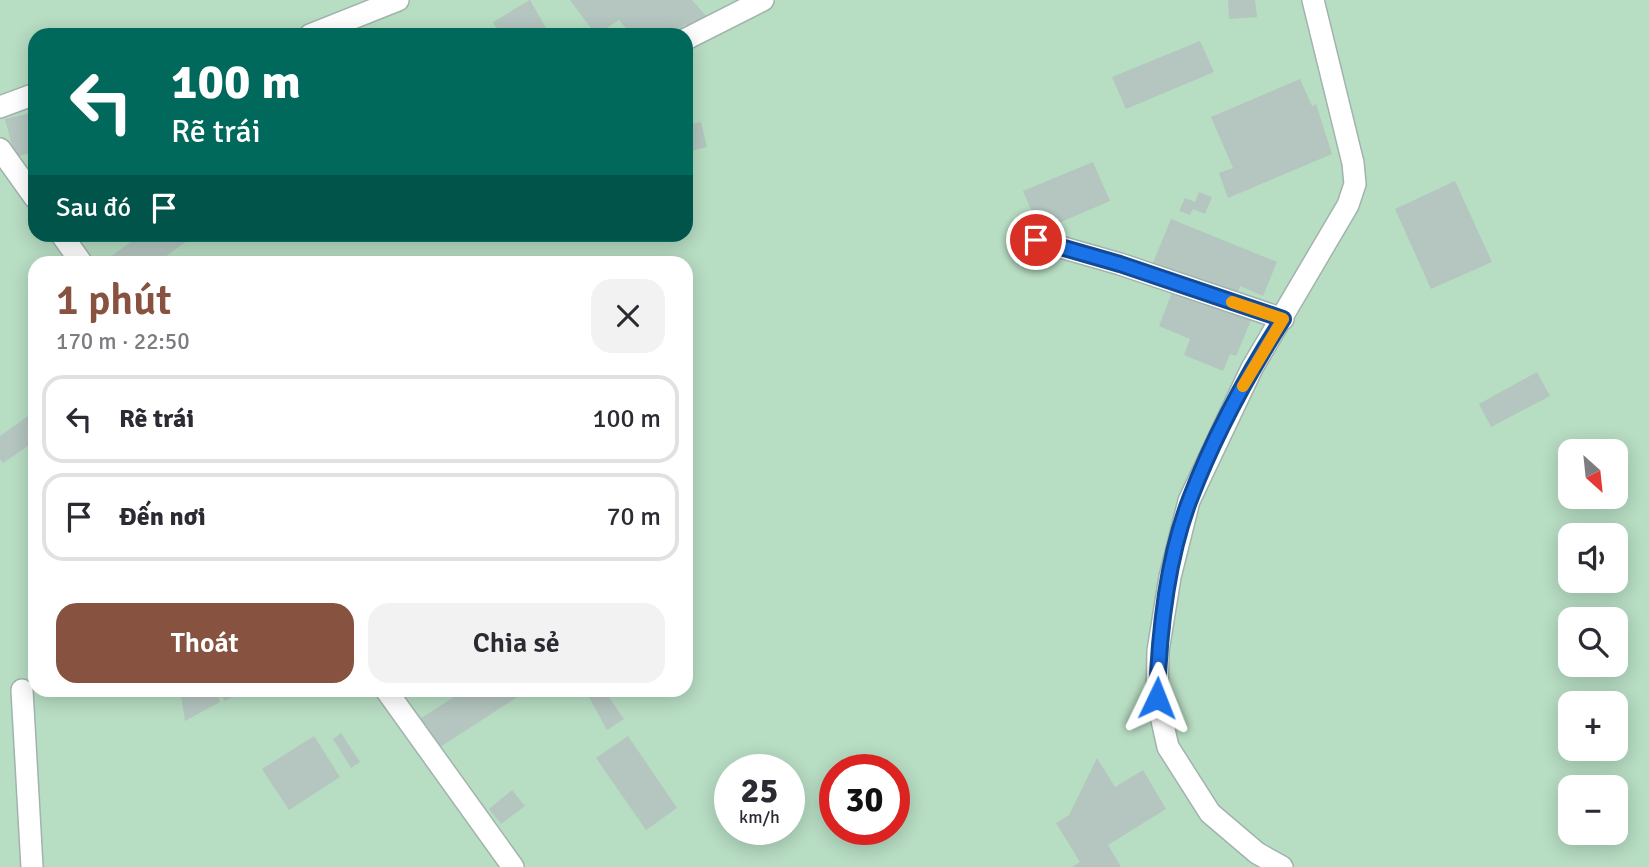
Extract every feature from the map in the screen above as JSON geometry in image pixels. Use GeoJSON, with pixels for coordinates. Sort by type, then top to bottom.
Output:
{"type":"FeatureCollection","features":[{"type":"Feature","properties":{"kind":"street"},"geometry":{"type":"LineString","coordinates":[[328,28],[398,0]]}},
{"type":"Feature","properties":{"kind":"street"},"geometry":{"type":"LineString","coordinates":[[693,35],[763,0]]}},
{"type":"Feature","properties":{"kind":"street"},"geometry":{"type":"LineString","coordinates":[[1282,867],[1257,853],[1210,813],[1168,747],[1157,698],[1158,651],[1170,577],[1189,501],[1252,368],[1283,319],[1313,260],[1348,205],[1355,184],[1345,124],[1314,0]]}},
{"type":"Feature","properties":{"kind":"street"},"geometry":{"type":"LineString","coordinates":[[0,107],[28,97]]}},
{"type":"Feature","properties":{"kind":"street"},"geometry":{"type":"LineString","coordinates":[[0,149],[28,188]]}},
{"type":"Feature","properties":{"kind":"street"},"geometry":{"type":"LineString","coordinates":[[1036,240],[1120,264],[1283,319]]}},
{"type":"Feature","properties":{"kind":"street"},"geometry":{"type":"LineString","coordinates":[[22,691],[32,867]]}},
{"type":"Feature","properties":{"kind":"street"},"geometry":{"type":"LineString","coordinates":[[391,697],[513,867]]}},
{"type":"Feature","properties":{"kind":"green space"},"geometry":{"type":"Polygon","coordinates":[[[0,0],[1649,0],[1649,867],[0,867],[0,0]]]}},
{"type":"Feature","properties":{"kind":"building"},"geometry":{"type":"Polygon","coordinates":[[[530,0],[546,28],[496,28],[493,22],[530,0]]]}},
{"type":"Feature","properties":{"kind":"building"},"geometry":{"type":"Polygon","coordinates":[[[570,0],[692,0],[707,17],[693,29],[685,24],[680,28],[626,28],[619,20],[607,28],[591,28],[570,0]]]}},
{"type":"Feature","properties":{"kind":"building"},"geometry":{"type":"Polygon","coordinates":[[[1228,0],[1255,0],[1257,17],[1229,19],[1228,0]]]}},
{"type":"Feature","properties":{"kind":"building"},"geometry":{"type":"Polygon","coordinates":[[[1200,41],[1214,72],[1126,109],[1112,77],[1200,41]]]}},
{"type":"Feature","properties":{"kind":"building"},"geometry":{"type":"Polygon","coordinates":[[[1300,79],[1312,106],[1316,104],[1332,154],[1228,198],[1219,173],[1233,168],[1211,117],[1300,79]]]}},
{"type":"Feature","properties":{"kind":"building"},"geometry":{"type":"Polygon","coordinates":[[[28,114],[28,154],[15,157],[5,119],[28,114]]]}},
{"type":"Feature","properties":{"kind":"building"},"geometry":{"type":"Polygon","coordinates":[[[701,122],[707,147],[693,150],[693,124],[701,122]]]}},
{"type":"Feature","properties":{"kind":"building"},"geometry":{"type":"Polygon","coordinates":[[[1093,162],[1110,201],[1040,231],[1023,191],[1093,162]]]}},
{"type":"Feature","properties":{"kind":"building"},"geometry":{"type":"Polygon","coordinates":[[[1455,181],[1492,262],[1431,289],[1395,209],[1455,181]]]}},
{"type":"Feature","properties":{"kind":"building"},"geometry":{"type":"Polygon","coordinates":[[[1199,192],[1212,197],[1205,214],[1193,209],[1190,215],[1179,211],[1185,198],[1195,202],[1199,192]]]}},
{"type":"Feature","properties":{"kind":"building"},"geometry":{"type":"Polygon","coordinates":[[[1171,219],[1277,262],[1263,296],[1240,286],[1236,298],[1152,265],[1171,219]]]}},
{"type":"Feature","properties":{"kind":"building"},"geometry":{"type":"Polygon","coordinates":[[[131,242],[186,242],[166,256],[111,256],[131,242]]]}},
{"type":"Feature","properties":{"kind":"building"},"geometry":{"type":"Polygon","coordinates":[[[1174,287],[1252,318],[1236,356],[1230,354],[1223,371],[1184,355],[1190,339],[1159,326],[1174,287]]]}},
{"type":"Feature","properties":{"kind":"building"},"geometry":{"type":"Polygon","coordinates":[[[1537,372],[1550,396],[1491,427],[1479,404],[1537,372]]]}},
{"type":"Feature","properties":{"kind":"building"},"geometry":{"type":"Polygon","coordinates":[[[28,416],[28,446],[3,463],[0,459],[0,436],[28,416]]]}},
{"type":"Feature","properties":{"kind":"building"},"geometry":{"type":"Polygon","coordinates":[[[181,697],[219,697],[220,702],[185,721],[181,697]]]}},
{"type":"Feature","properties":{"kind":"building"},"geometry":{"type":"Polygon","coordinates":[[[454,697],[517,697],[434,751],[415,722],[454,697]]]}},
{"type":"Feature","properties":{"kind":"building"},"geometry":{"type":"Polygon","coordinates":[[[589,697],[609,697],[624,719],[607,730],[589,697]]]}},
{"type":"Feature","properties":{"kind":"building"},"geometry":{"type":"Polygon","coordinates":[[[341,733],[360,762],[351,768],[333,739],[341,733]]]}},
{"type":"Feature","properties":{"kind":"building"},"geometry":{"type":"Polygon","coordinates":[[[314,736],[340,777],[289,810],[262,769],[314,736]]]}},
{"type":"Feature","properties":{"kind":"building"},"geometry":{"type":"Polygon","coordinates":[[[628,736],[677,808],[646,830],[596,758],[628,736]]]}},
{"type":"Feature","properties":{"kind":"building"},"geometry":{"type":"Polygon","coordinates":[[[1097,758],[1115,787],[1143,770],[1166,809],[1108,845],[1121,867],[1072,867],[1080,862],[1056,823],[1069,815],[1097,758]]]}},
{"type":"Feature","properties":{"kind":"building"},"geometry":{"type":"Polygon","coordinates":[[[512,790],[525,806],[501,824],[489,809],[512,790]]]}},
{"type":"Feature","properties":{"kind":"slow traffic"},"geometry":{"type":"LineString","coordinates":[[1232,302],[1283,319],[1243,386]]}},
{"type":"Feature","properties":{"kind":"route"},"geometry":{"type":"LineString","coordinates":[[1036,240],[1120,264],[1283,319],[1252,368],[1189,501],[1170,577],[1158,651],[1157,698]]}}]}
